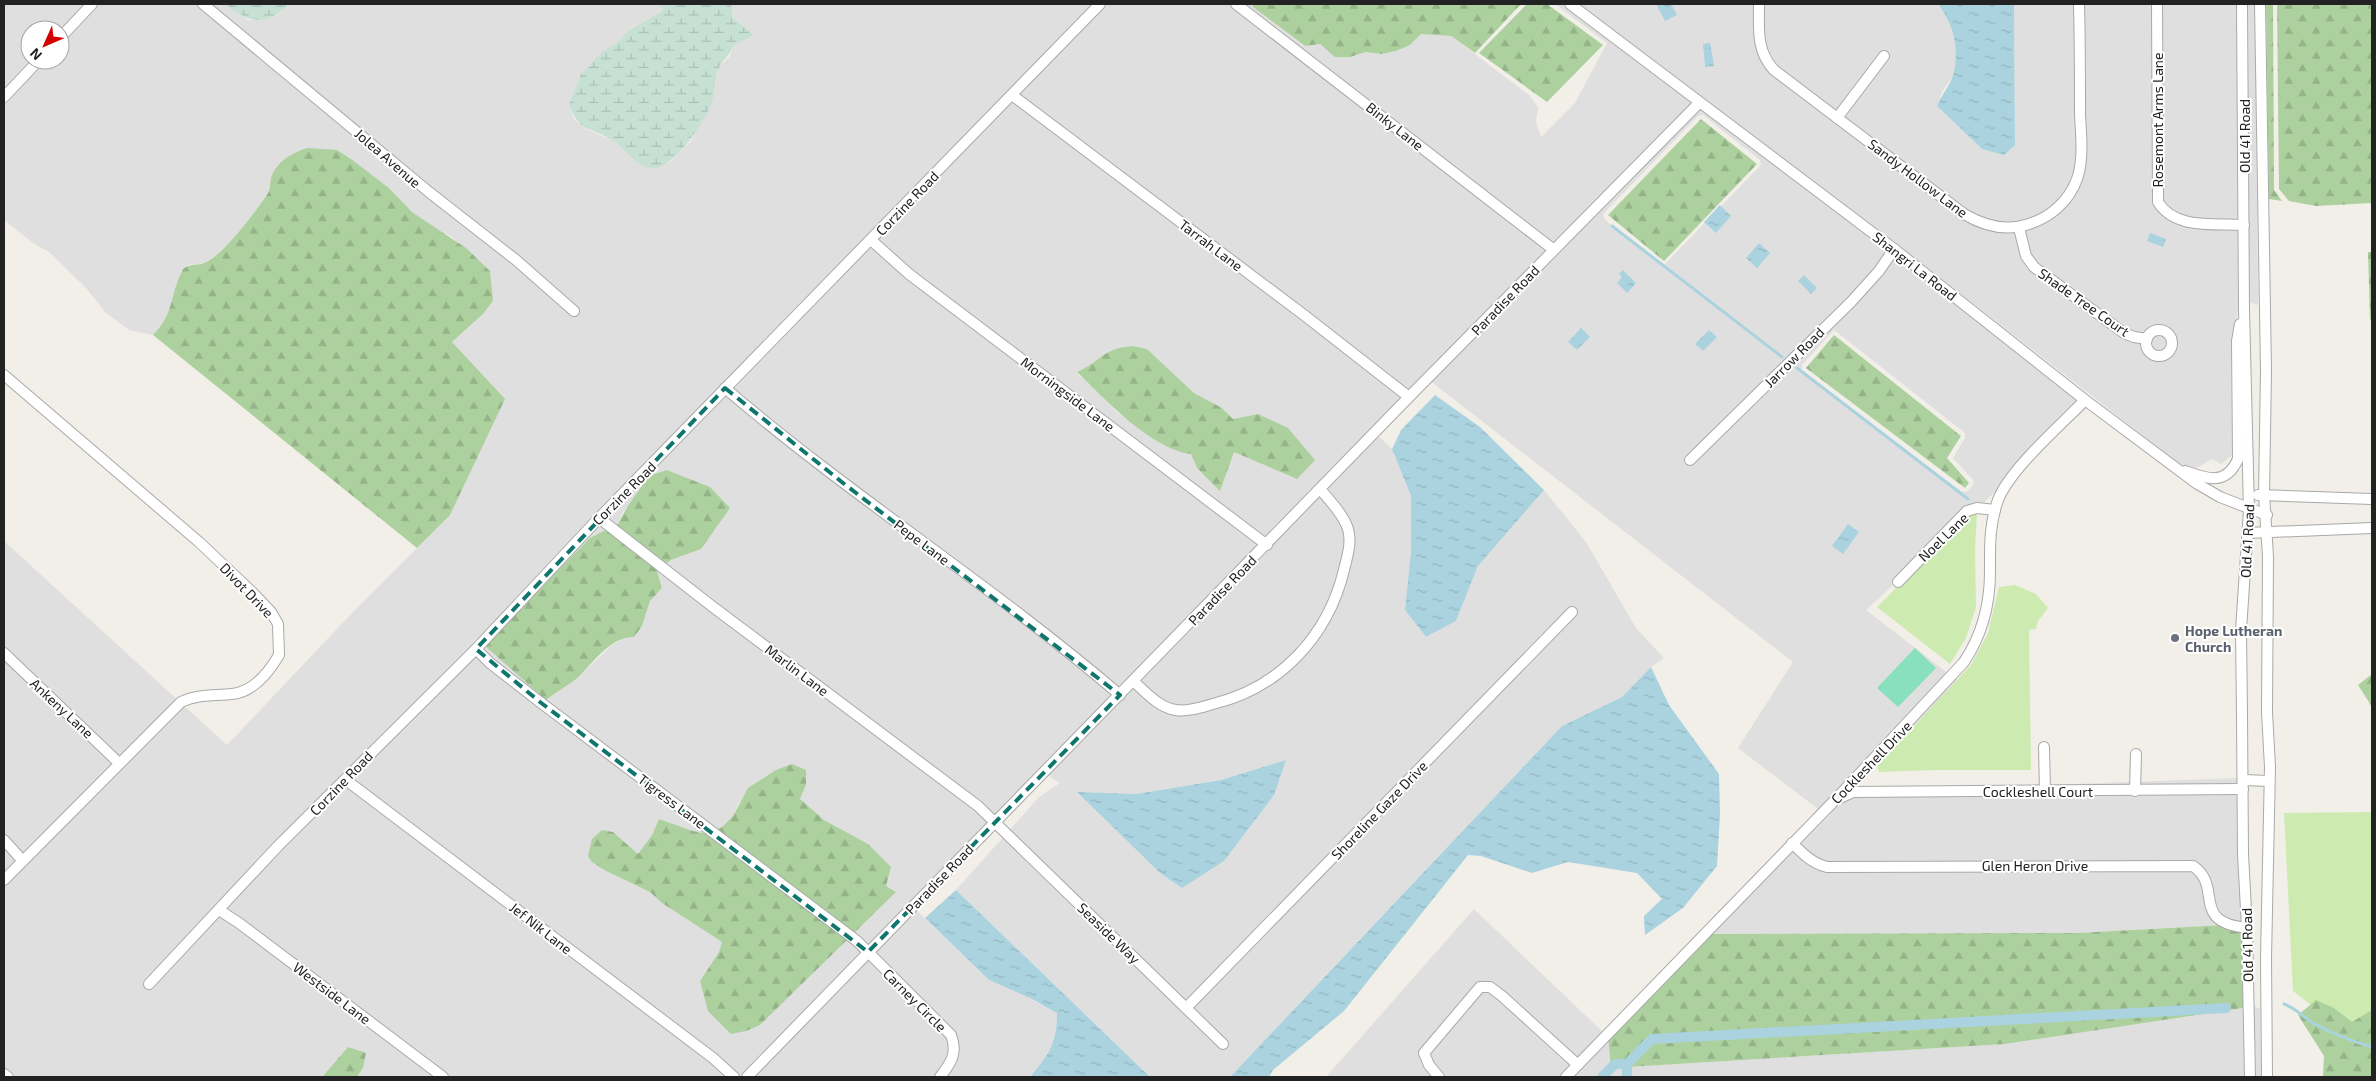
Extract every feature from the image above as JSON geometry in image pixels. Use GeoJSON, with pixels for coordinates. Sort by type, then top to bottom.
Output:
{"type":"FeatureCollection","features":[{"type":"Feature","properties":{"kind":"street"},"geometry":{"type":"LineString","coordinates":[[70,27],[92,4]]}},
{"type":"Feature","properties":{"kind":"street","name":"Jolea Avenue"},"geometry":{"type":"LineString","coordinates":[[203,4],[429,192],[516,260],[574,311]]}},
{"type":"Feature","properties":{"kind":"street","name":"Corzine Road"},"geometry":{"type":"LineString","coordinates":[[149,984],[278,846],[346,780],[396,726],[476,649],[599,518],[1100,4]]}},
{"type":"Feature","properties":{"kind":"street","name":"Binky Lane"},"geometry":{"type":"LineString","coordinates":[[1236,4],[1554,250]]}},
{"type":"Feature","properties":{"kind":"street","name":"Shangri La Road"},"geometry":{"type":"LineString","coordinates":[[1570,4],[1894,249],[2085,400],[2175,468],[2220,497],[2249,510],[2267,515]]}},
{"type":"Feature","properties":{"kind":"street","name":"Sandy Hollow Lane"},"geometry":{"type":"LineString","coordinates":[[1759,4],[1760,42],[1767,62],[1968,217],[1994,227],[2019,228],[2040,221],[2052,213],[2070,193],[2077,179],[2081,148],[2079,4]]}},
{"type":"Feature","properties":{"kind":"street","name":"Rosemont Arms Lane"},"geometry":{"type":"LineString","coordinates":[[2157,4],[2158,202],[2168,214],[2178,220],[2244,225]]}},
{"type":"Feature","properties":{"kind":"street","name":"Old 41 Road"},"geometry":{"type":"LineString","coordinates":[[2242,4],[2244,310],[2249,510],[2241,630],[2244,785],[2243,854],[2248,928],[2250,1077]]}},
{"type":"Feature","properties":{"kind":"street","name":"Old 41 Road"},"geometry":{"type":"LineString","coordinates":[[2260,4],[2266,371],[2264,495],[2267,515],[2269,782],[2267,1077]]}},
{"type":"Feature","properties":{"kind":"street"},"geometry":{"type":"LineString","coordinates":[[1838,118],[1884,56]]}},
{"type":"Feature","properties":{"kind":"street"},"geometry":{"type":"LineString","coordinates":[[4,97],[30,70]]}},
{"type":"Feature","properties":{"kind":"street","name":"Tarrah Lane"},"geometry":{"type":"LineString","coordinates":[[1012,95],[1304,315],[1409,397]]}},
{"type":"Feature","properties":{"kind":"street","name":"Paradise Road"},"geometry":{"type":"LineString","coordinates":[[747,1077],[1409,397],[1700,103]]}},
{"type":"Feature","properties":{"kind":"street","name":"Shade Tree Court"},"geometry":{"type":"LineString","coordinates":[[2019,228],[2026,256],[2034,267],[2124,333],[2134,337],[2147,338]]}},
{"type":"Feature","properties":{"kind":"street","name":"Morningside Lane"},"geometry":{"type":"LineString","coordinates":[[871,240],[909,274],[1267,544]]}},
{"type":"Feature","properties":{"kind":"street","name":"Jarrow Road"},"geometry":{"type":"LineString","coordinates":[[1690,460],[1851,302],[1879,271],[1894,249]]}},
{"type":"Feature","properties":{"kind":"street"},"geometry":{"type":"LineString","coordinates":[[2175,468],[2213,479],[2227,474],[2234,467],[2238,459],[2236,341],[2244,310]]}},
{"type":"Feature","properties":{"kind":"street","name":"Divot Drive"},"geometry":{"type":"LineString","coordinates":[[4,375],[200,542],[271,612],[278,624],[280,655],[258,682],[246,690],[234,694],[190,697],[182,702],[4,880]]}},
{"type":"Feature","properties":{"kind":"street","name":"Pepe Lane"},"geometry":{"type":"LineString","coordinates":[[726,388],[843,484],[1079,660],[1120,695]]}},
{"type":"Feature","properties":{"kind":"street","name":"Cockleshell Drive"},"geometry":{"type":"LineString","coordinates":[[1566,1077],[1956,674],[1978,638],[1988,605],[1989,545],[1995,510],[2009,480],[2085,400]]}},
{"type":"Feature","properties":{"kind":"street"},"geometry":{"type":"LineString","coordinates":[[1133,681],[1167,708],[1188,710],[1227,700],[1252,690],[1280,672],[1304,650],[1320,630],[1332,605],[1348,551],[1348,529],[1343,518],[1320,489]]}},
{"type":"Feature","properties":{"kind":"street"},"geometry":{"type":"LineString","coordinates":[[2249,495],[2372,499]]}},
{"type":"Feature","properties":{"kind":"street","name":"Noel Lane"},"geometry":{"type":"LineString","coordinates":[[1898,582],[1967,511],[1977,508],[1995,510]]}},
{"type":"Feature","properties":{"kind":"street","name":"Marlin Lane"},"geometry":{"type":"LineString","coordinates":[[599,518],[995,821]]}},
{"type":"Feature","properties":{"kind":"street"},"geometry":{"type":"LineString","coordinates":[[2247,532],[2372,528]]}},
{"type":"Feature","properties":{"kind":"street","name":"Shoreline Gaze Drive"},"geometry":{"type":"LineString","coordinates":[[1186,1008],[1572,612]]}},
{"type":"Feature","properties":{"kind":"street","name":"Tigress Lane"},"geometry":{"type":"LineString","coordinates":[[476,649],[490,663],[540,702],[857,941],[868,952]]}},
{"type":"Feature","properties":{"kind":"street","name":"Ankeny Lane"},"geometry":{"type":"LineString","coordinates":[[4,654],[119,763]]}},
{"type":"Feature","properties":{"kind":"street"},"geometry":{"type":"LineString","coordinates":[[2044,747],[2045,791]]}},
{"type":"Feature","properties":{"kind":"street"},"geometry":{"type":"LineString","coordinates":[[2135,791],[2136,754]]}},
{"type":"Feature","properties":{"kind":"street","name":"Jef Nik Lane"},"geometry":{"type":"LineString","coordinates":[[346,780],[713,1058],[734,1077]]}},
{"type":"Feature","properties":{"kind":"street","name":"Cockleshell Court"},"geometry":{"type":"LineString","coordinates":[[1835,800],[1853,792],[2135,791],[2269,782]]}},
{"type":"Feature","properties":{"kind":"street","name":"Seaside Way"},"geometry":{"type":"LineString","coordinates":[[995,821],[1223,1044]]}},
{"type":"Feature","properties":{"kind":"street"},"geometry":{"type":"LineString","coordinates":[[4,840],[22,860]]}},
{"type":"Feature","properties":{"kind":"street","name":"Glen Heron Drive"},"geometry":{"type":"LineString","coordinates":[[1792,844],[1808,858],[1827,867],[2184,864],[2193,866],[2200,871],[2207,882],[2208,900],[2215,916],[2237,927],[2248,928]]}},
{"type":"Feature","properties":{"kind":"street","name":"Westside Lane"},"geometry":{"type":"LineString","coordinates":[[219,910],[239,923],[443,1077]]}},
{"type":"Feature","properties":{"kind":"street","name":"Carney Circle"},"geometry":{"type":"LineString","coordinates":[[868,952],[951,1036],[955,1045],[954,1057],[940,1077]]}},
{"type":"Feature","properties":{"kind":"street"},"geometry":{"type":"LineString","coordinates":[[1439,1077],[1429,1065],[1424,1053],[1480,987],[1490,987],[1502,996],[1578,1065]]}},
{"type":"Feature","properties":{"kind":"street"},"geometry":{"type":"LineString","coordinates":[[4,1074],[8,1077]]}},
{"type":"Feature","properties":{"kind":"highlighted area"},"geometry":{"type":"Polygon","coordinates":[[[725,388],[843,483],[1120,695],[868,952],[540,702],[476,649],[725,388]]]}},
{"type":"Feature","properties":{"kind":"shaded area"},"geometry":{"type":"Polygon","coordinates":[[[4,4],[225,4],[248,20],[263,20],[279,13],[289,4],[660,4],[664,9],[628,31],[617,43],[603,51],[581,74],[569,104],[574,119],[586,129],[614,141],[639,163],[669,163],[691,141],[713,98],[714,82],[719,67],[730,56],[733,46],[754,35],[733,18],[731,4],[1253,4],[1253,7],[1304,46],[1320,44],[1336,57],[1351,57],[1366,52],[1381,54],[1410,45],[1421,34],[1451,36],[1529,95],[1538,107],[1536,122],[1541,137],[1575,103],[1607,43],[1555,4],[1561,4],[1890,253],[2087,408],[1866,610],[1958,681],[1874,766],[1853,792],[2238,778],[2238,855],[2242,924],[2077,933],[1711,934],[1830,815],[1818,809],[1738,748],[1793,662],[1425,377],[1371,429],[1392,449],[1411,496],[1411,551],[1405,610],[1426,637],[1456,621],[1478,566],[1544,490],[1586,542],[1636,628],[1664,658],[1651,667],[1622,697],[1562,726],[1230,1077],[1150,1077],[956,890],[1039,797],[1060,783],[1041,771],[915,909],[989,980],[1029,997],[1057,1013],[1060,1028],[1042,1063],[1030,1077],[357,1077],[363,1068],[348,1047],[322,1077],[4,1077],[4,541],[227,745],[353,612],[428,537],[452,342],[483,314],[490,271],[452,237],[412,212],[389,188],[337,150],[272,177],[268,193],[240,232],[217,254],[204,263],[188,265],[181,271],[174,299],[162,326],[153,335],[129,330],[106,313],[86,288],[49,252],[33,243],[4,220],[4,4]],[[1703,115],[1698,116],[1603,214],[1604,219],[1663,266],[1761,165],[1760,160],[1703,115]],[[1834,330],[1802,365],[1802,371],[1962,492],[1968,491],[1973,485],[1974,481],[1953,458],[1965,438],[1965,433],[1834,330]],[[1147,349],[1089,367],[1077,373],[1118,413],[1173,449],[1191,454],[1197,468],[1220,490],[1234,451],[1297,479],[1267,420],[1258,414],[1233,419],[1222,408],[1194,393],[1147,349]],[[667,470],[642,488],[633,502],[622,513],[619,523],[590,538],[546,700],[574,681],[611,646],[642,626],[650,601],[662,588],[657,571],[671,560],[701,549],[710,487],[667,470]],[[1286,760],[1221,780],[1136,794],[1078,793],[1160,873],[1182,888],[1286,760]],[[806,785],[739,802],[733,816],[722,827],[708,834],[693,831],[659,819],[652,835],[638,854],[613,832],[606,871],[650,892],[662,903],[722,942],[719,952],[700,981],[760,1025],[895,892],[885,886],[838,829],[811,811],[800,799],[806,785]]]}},
{"type":"Feature","properties":{"kind":"shaded area"},"geometry":{"type":"Polygon","coordinates":[[[1580,4],[1938,4],[1949,19],[1957,48],[1956,64],[1951,79],[1942,92],[1937,106],[1982,149],[2015,145],[2014,4],[2237,4],[2238,310],[2231,342],[2232,455],[2221,464],[2212,459],[2195,469],[2178,463],[1897,244],[1580,4]]]}},
{"type":"Feature","properties":{"kind":"shaded area"},"geometry":{"type":"Polygon","coordinates":[[[2248,4],[2255,4],[2258,305],[2249,302],[2248,4]]]}},
{"type":"Feature","properties":{"kind":"shaded area"},"geometry":{"type":"Polygon","coordinates":[[[1474,909],[1608,1037],[1611,1068],[2005,1044],[2243,1008],[2245,1077],[1326,1077],[1474,909]]]}},
{"type":"Feature","properties":{"kind":"shaded area"},"geometry":{"type":"Polygon","coordinates":[[[2254,1006],[2260,1009],[2261,1077],[2256,1077],[2254,1006]]]}},
{"type":"Feature","properties":{"kind":"green space"},"geometry":{"type":"Polygon","coordinates":[[[225,4],[289,4],[272,17],[265,20],[257,20],[249,19],[225,4]]]}},
{"type":"Feature","properties":{"kind":"green space"},"geometry":{"type":"Polygon","coordinates":[[[660,4],[731,4],[733,18],[754,35],[733,46],[721,65],[716,75],[710,106],[690,140],[672,160],[654,168],[642,165],[618,144],[582,125],[573,114],[569,104],[581,74],[603,51],[617,43],[628,31],[663,10],[660,4]]]}},
{"type":"Feature","properties":{"kind":"green space"},"geometry":{"type":"Polygon","coordinates":[[[1253,4],[1521,4],[1475,53],[1451,36],[1421,34],[1410,45],[1396,51],[1381,54],[1366,52],[1350,57],[1335,57],[1320,44],[1305,46],[1253,7],[1253,4]]]}},
{"type":"Feature","properties":{"kind":"green space"},"geometry":{"type":"Polygon","coordinates":[[[1527,4],[1547,4],[1603,45],[1547,102],[1479,53],[1527,4]]]}},
{"type":"Feature","properties":{"kind":"green space"},"geometry":{"type":"Polygon","coordinates":[[[2266,4],[2273,4],[2274,190],[2282,201],[2269,199],[2266,4]]]}},
{"type":"Feature","properties":{"kind":"green space"},"geometry":{"type":"Polygon","coordinates":[[[2277,4],[2372,4],[2372,203],[2316,206],[2289,201],[2279,189],[2277,4]]]}},
{"type":"Feature","properties":{"kind":"green space"},"geometry":{"type":"Polygon","coordinates":[[[1701,119],[1757,164],[1664,261],[1608,215],[1701,119]]]}},
{"type":"Feature","properties":{"kind":"green space"},"geometry":{"type":"Polygon","coordinates":[[[307,148],[337,150],[351,159],[389,188],[412,212],[466,248],[490,271],[493,301],[483,314],[452,342],[505,399],[450,515],[417,548],[153,335],[165,320],[183,270],[188,266],[204,263],[222,250],[241,230],[266,196],[271,178],[281,162],[296,152],[307,148]]]}},
{"type":"Feature","properties":{"kind":"green space"},"geometry":{"type":"Polygon","coordinates":[[[2368,252],[2372,252],[2372,322],[2370,319],[2368,252]]]}},
{"type":"Feature","properties":{"kind":"green space"},"geometry":{"type":"Polygon","coordinates":[[[1834,335],[1961,436],[1947,458],[1969,483],[1965,488],[1806,368],[1834,335]]]}},
{"type":"Feature","properties":{"kind":"green space"},"geometry":{"type":"Polygon","coordinates":[[[1132,346],[1147,349],[1194,393],[1222,408],[1233,419],[1258,414],[1288,428],[1315,460],[1297,479],[1234,452],[1220,491],[1197,468],[1191,454],[1176,450],[1145,433],[1115,409],[1077,372],[1114,350],[1132,346]]]}},
{"type":"Feature","properties":{"kind":"green space"},"geometry":{"type":"Polygon","coordinates":[[[667,470],[710,487],[730,508],[701,549],[671,560],[657,571],[662,588],[650,601],[642,626],[634,637],[625,638],[609,646],[575,680],[546,700],[484,645],[590,538],[619,523],[638,491],[651,476],[667,470]]]}},
{"type":"Feature","properties":{"kind":"green space"},"geometry":{"type":"Polygon","coordinates":[[[1977,514],[1975,549],[1976,607],[1966,638],[1950,664],[1877,607],[1969,515],[1977,514]]]}},
{"type":"Feature","properties":{"kind":"green space"},"geometry":{"type":"Polygon","coordinates":[[[2015,585],[2036,594],[2048,608],[2038,621],[2036,629],[2029,630],[2031,770],[1879,772],[1877,766],[1971,665],[1988,633],[1999,587],[2015,585]]]}},
{"type":"Feature","properties":{"kind":"green space"},"geometry":{"type":"Polygon","coordinates":[[[1915,648],[1936,668],[1898,707],[1877,688],[1915,648]]]}},
{"type":"Feature","properties":{"kind":"green space"},"geometry":{"type":"Polygon","coordinates":[[[2372,674],[2372,707],[2358,685],[2372,674]]]}},
{"type":"Feature","properties":{"kind":"green space"},"geometry":{"type":"Polygon","coordinates":[[[792,764],[806,770],[806,785],[800,799],[824,820],[868,844],[891,867],[886,886],[896,892],[760,1025],[746,1031],[731,1034],[708,1011],[700,981],[719,952],[722,942],[662,903],[650,892],[606,871],[592,862],[588,856],[592,839],[602,830],[613,832],[638,854],[652,835],[659,819],[693,831],[708,834],[722,827],[733,816],[748,788],[776,770],[792,764]]]}},
{"type":"Feature","properties":{"kind":"green space"},"geometry":{"type":"Polygon","coordinates":[[[2372,812],[2372,1033],[2329,1019],[2293,991],[2284,813],[2372,812]]]}},
{"type":"Feature","properties":{"kind":"green space"},"geometry":{"type":"Polygon","coordinates":[[[2242,924],[2243,1008],[2005,1044],[1611,1068],[1608,1037],[1711,934],[2077,933],[2242,924]]]}},
{"type":"Feature","properties":{"kind":"green space"},"geometry":{"type":"Polygon","coordinates":[[[2316,1000],[2334,1008],[2352,1022],[2372,1010],[2372,1077],[2323,1077],[2324,1056],[2298,1015],[2316,1000]]]}},
{"type":"Feature","properties":{"kind":"green space"},"geometry":{"type":"Polygon","coordinates":[[[348,1047],[366,1053],[363,1068],[357,1077],[322,1077],[348,1047]]]}},
{"type":"Feature","properties":{"kind":"water"},"geometry":{"type":"Polygon","coordinates":[[[1656,4],[1671,4],[1677,15],[1665,21],[1656,4]]]}},
{"type":"Feature","properties":{"kind":"water"},"geometry":{"type":"Polygon","coordinates":[[[1938,4],[2014,4],[2015,145],[2004,155],[1982,149],[1937,106],[1952,78],[1956,58],[1952,30],[1938,4]]]}},
{"type":"Feature","properties":{"kind":"water"},"geometry":{"type":"Polygon","coordinates":[[[1710,43],[1714,66],[1705,67],[1703,44],[1710,43]]]}},
{"type":"Feature","properties":{"kind":"water"},"geometry":{"type":"Polygon","coordinates":[[[1720,205],[1731,216],[1716,233],[1704,222],[1720,205]]]}},
{"type":"Feature","properties":{"kind":"water"},"geometry":{"type":"Polygon","coordinates":[[[2150,233],[2166,239],[2163,247],[2147,241],[2150,233]]]}},
{"type":"Feature","properties":{"kind":"water"},"geometry":{"type":"Polygon","coordinates":[[[1759,243],[1770,253],[1757,268],[1746,258],[1759,243]]]}},
{"type":"Feature","properties":{"kind":"water"},"geometry":{"type":"Polygon","coordinates":[[[1623,270],[1636,283],[1627,293],[1617,283],[1622,277],[1619,274],[1623,270]]]}},
{"type":"Feature","properties":{"kind":"water"},"geometry":{"type":"Polygon","coordinates":[[[1804,275],[1817,288],[1811,294],[1798,281],[1804,275]]]}},
{"type":"Feature","properties":{"kind":"water"},"geometry":{"type":"Polygon","coordinates":[[[1581,328],[1590,337],[1577,350],[1568,342],[1581,328]]]}},
{"type":"Feature","properties":{"kind":"water"},"geometry":{"type":"Polygon","coordinates":[[[1709,330],[1717,337],[1703,351],[1695,344],[1709,330]]]}},
{"type":"Feature","properties":{"kind":"water"},"geometry":{"type":"Polygon","coordinates":[[[1435,395],[1480,427],[1544,490],[1478,566],[1456,621],[1426,637],[1405,610],[1411,551],[1411,496],[1392,449],[1401,430],[1435,395]]]}},
{"type":"Feature","properties":{"kind":"water"},"geometry":{"type":"Polygon","coordinates":[[[1848,524],[1859,532],[1843,554],[1832,546],[1848,524]]]}},
{"type":"Feature","properties":{"kind":"water"},"geometry":{"type":"Polygon","coordinates":[[[1651,667],[1669,705],[1719,774],[1720,814],[1717,866],[1683,908],[1645,935],[1644,916],[1662,899],[1637,873],[1568,862],[1532,873],[1481,856],[1468,855],[1344,1011],[1273,1070],[1269,1077],[1230,1077],[1562,726],[1622,697],[1651,667]]]}},
{"type":"Feature","properties":{"kind":"water"},"geometry":{"type":"Polygon","coordinates":[[[1286,760],[1274,795],[1224,861],[1182,888],[1160,873],[1077,792],[1136,794],[1221,780],[1286,760]]]}},
{"type":"Feature","properties":{"kind":"water"},"geometry":{"type":"Polygon","coordinates":[[[956,890],[1150,1077],[1030,1077],[1051,1048],[1057,1024],[1057,1013],[1030,998],[989,980],[925,918],[956,890]]]}},
{"type":"Feature","properties":{"kind":"waterway"},"geometry":{"type":"LineString","coordinates":[[1612,226],[1782,357]]}},
{"type":"Feature","properties":{"kind":"waterway"},"geometry":{"type":"LineString","coordinates":[[1797,368],[1968,499]]}},
{"type":"Feature","properties":{"kind":"waterway"},"geometry":{"type":"LineString","coordinates":[[2284,1004],[2328,1031],[2372,1047]]}},
{"type":"Feature","properties":{"kind":"waterway"},"geometry":{"type":"LineString","coordinates":[[1627,1077],[1627,1064],[1652,1039],[2226,1008]]}},
{"type":"Feature","properties":{"kind":"waterway"},"geometry":{"type":"LineString","coordinates":[[1602,1077],[1615,1064],[1627,1064]]}},
{"type":"Feature","properties":{"kind":"place","name":"Hope Lutheran Church"},"geometry":{"type":"Point","coordinates":[2175,638]}}]}
